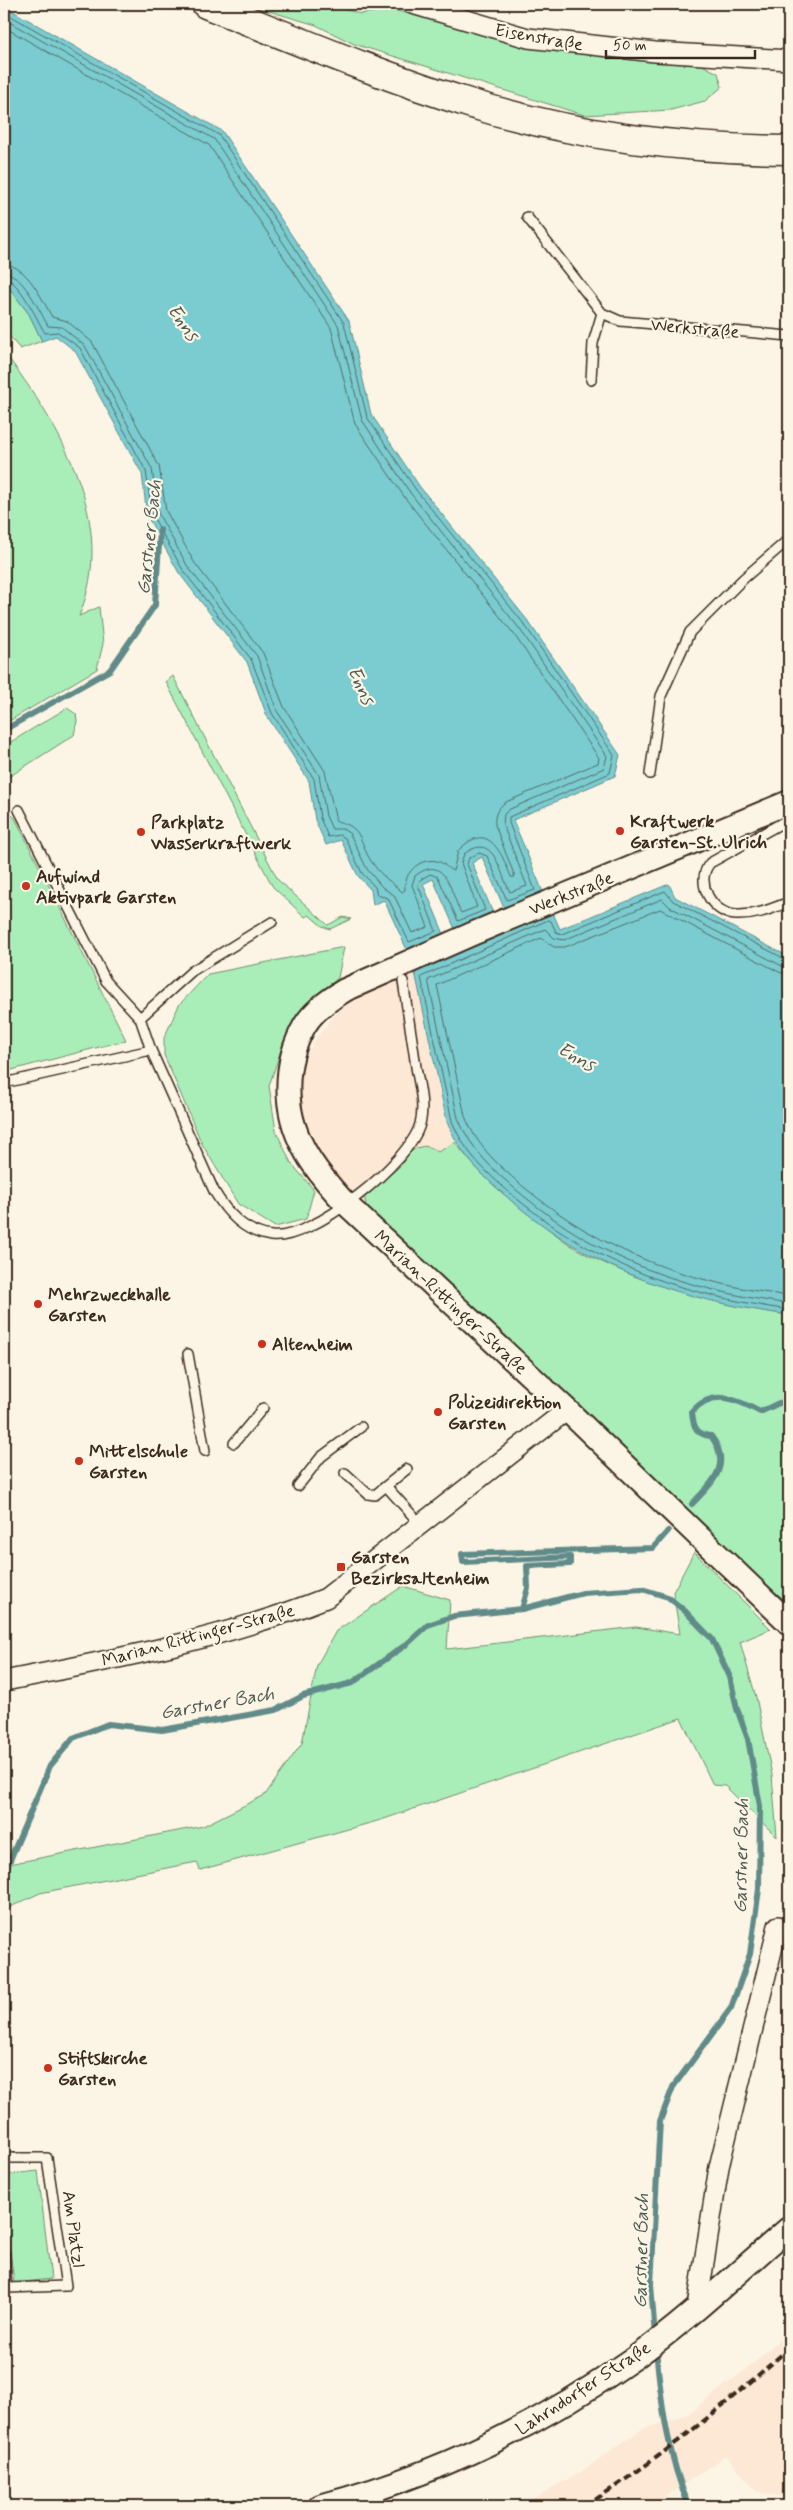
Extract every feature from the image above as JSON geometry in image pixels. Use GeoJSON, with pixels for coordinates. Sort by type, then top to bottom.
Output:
{"type":"FeatureCollection","features":[{"type":"Feature","properties":{"kind":"main road"},"geometry":{"type":"LineString","coordinates":[[206,4],[417,86],[474,104],[553,125],[674,145],[789,150]]}},
{"type":"Feature","properties":{"kind":"street","name":"Eisenstraße"},"geometry":{"type":"LineString","coordinates":[[412,4],[528,38],[655,52],[789,60]]}},
{"type":"Feature","properties":{"kind":"street","name":"Werkstraße"},"geometry":{"type":"LineString","coordinates":[[353,985],[789,802]]}},
{"type":"Feature","properties":{"kind":"street","name":"Marian-Rittinger-Straße"},"geometry":{"type":"LineString","coordinates":[[353,985],[326,1002],[306,1024],[294,1049],[289,1073],[288,1098],[292,1121],[303,1148],[319,1174],[346,1204],[567,1410],[789,1623]]}},
{"type":"Feature","properties":{"kind":"street","name":"Marian Rittinger-Straße"},"geometry":{"type":"LineString","coordinates":[[4,1681],[136,1654],[280,1616],[326,1598],[567,1410]]}},
{"type":"Feature","properties":{"kind":"street"},"geometry":{"type":"LineString","coordinates":[[691,2312],[719,2167],[778,1926]]}},
{"type":"Feature","properties":{"kind":"street","name":"Lahrndorfer Straße"},"geometry":{"type":"LineString","coordinates":[[320,2506],[412,2478],[489,2445],[545,2417],[634,2359],[789,2228]]}},
{"type":"Feature","properties":{"kind":"lane"},"geometry":{"type":"LineString","coordinates":[[527,217],[602,313],[593,343],[591,380]]}},
{"type":"Feature","properties":{"kind":"lane","name":"Werkstraße"},"geometry":{"type":"LineString","coordinates":[[602,313],[620,321],[789,336]]}},
{"type":"Feature","properties":{"kind":"lane"},"geometry":{"type":"LineString","coordinates":[[650,774],[662,696],[690,632],[743,578],[789,539]]}},
{"type":"Feature","properties":{"kind":"lane"},"geometry":{"type":"LineString","coordinates":[[19,810],[106,982],[140,1018],[151,1050],[214,1191],[226,1210],[240,1223],[256,1233],[288,1236],[303,1232],[346,1204],[394,1163],[408,1147],[420,1124],[421,1099],[403,981]]}},
{"type":"Feature","properties":{"kind":"lane"},"geometry":{"type":"LineString","coordinates":[[789,819],[710,863],[704,871],[702,883],[706,895],[721,909],[733,915],[756,915],[789,902]]}},
{"type":"Feature","properties":{"kind":"lane"},"geometry":{"type":"LineString","coordinates":[[140,1018],[192,971],[272,922]]}},
{"type":"Feature","properties":{"kind":"lane"},"geometry":{"type":"LineString","coordinates":[[4,1083],[151,1050]]}},
{"type":"Feature","properties":{"kind":"lane"},"geometry":{"type":"LineString","coordinates":[[188,1354],[205,1451]]}},
{"type":"Feature","properties":{"kind":"lane"},"geometry":{"type":"LineString","coordinates":[[234,1443],[263,1408]]}},
{"type":"Feature","properties":{"kind":"lane"},"geometry":{"type":"LineString","coordinates":[[298,1486],[321,1457],[361,1427]]}},
{"type":"Feature","properties":{"kind":"lane"},"geometry":{"type":"LineString","coordinates":[[345,1472],[368,1494],[375,1494],[408,1469]]}},
{"type":"Feature","properties":{"kind":"lane"},"geometry":{"type":"LineString","coordinates":[[386,1486],[421,1525]]}},
{"type":"Feature","properties":{"kind":"lane","name":"Am Platzl"},"geometry":{"type":"LineString","coordinates":[[4,2158],[47,2158],[66,2286],[7,2288],[4,2253]]}},
{"type":"Feature","properties":{"kind":"shaded area"},"geometry":{"type":"Polygon","coordinates":[[[415,972],[439,1092],[455,1142],[438,1152],[431,1147],[420,1147],[387,1178],[370,1187],[364,1196],[367,1208],[345,1187],[319,1155],[301,1121],[297,1094],[301,1068],[314,1041],[337,1012],[354,999],[415,972]]]}},
{"type":"Feature","properties":{"kind":"shaded area"},"geometry":{"type":"Polygon","coordinates":[[[789,2331],[789,2498],[757,2492],[726,2455],[652,2506],[520,2506],[579,2473],[642,2429],[684,2417],[748,2368],[789,2331]]]}},
{"type":"Feature","properties":{"kind":"green space"},"geometry":{"type":"Polygon","coordinates":[[[245,4],[342,4],[343,9],[361,14],[390,9],[512,43],[698,63],[718,73],[722,87],[705,101],[671,110],[584,115],[354,44],[316,25],[245,4]]]}},
{"type":"Feature","properties":{"kind":"green space"},"geometry":{"type":"Polygon","coordinates":[[[4,281],[29,314],[42,341],[20,349],[4,330],[4,281]]]}},
{"type":"Feature","properties":{"kind":"green space"},"geometry":{"type":"Polygon","coordinates":[[[4,352],[45,411],[77,476],[87,510],[92,545],[90,581],[79,616],[99,607],[103,644],[97,669],[4,724],[4,352]]]}},
{"type":"Feature","properties":{"kind":"green space"},"geometry":{"type":"Polygon","coordinates":[[[173,676],[278,880],[328,925],[343,917],[351,919],[330,929],[322,926],[309,915],[305,917],[273,887],[166,682],[173,676]]]}},
{"type":"Feature","properties":{"kind":"green space"},"geometry":{"type":"Polygon","coordinates":[[[67,708],[76,714],[77,721],[74,735],[4,780],[4,746],[67,708]]]}},
{"type":"Feature","properties":{"kind":"green space","name":"Aufwind Aktivpark Garsten"},"geometry":{"type":"Polygon","coordinates":[[[4,808],[15,818],[126,1040],[4,1072],[4,808]]]}},
{"type":"Feature","properties":{"kind":"green space"},"geometry":{"type":"Polygon","coordinates":[[[344,947],[338,978],[306,1005],[283,1044],[269,1086],[276,1131],[291,1163],[314,1190],[306,1219],[275,1227],[238,1204],[202,1144],[164,1055],[164,1038],[179,1005],[208,974],[344,947]]]}},
{"type":"Feature","properties":{"kind":"green space"},"geometry":{"type":"Polygon","coordinates":[[[455,1142],[481,1173],[500,1191],[570,1245],[584,1253],[633,1276],[684,1293],[736,1306],[789,1315],[789,1604],[735,1558],[505,1335],[408,1249],[367,1208],[364,1196],[368,1191],[396,1170],[414,1150],[425,1146],[438,1152],[455,1142]]]}},
{"type":"Feature","properties":{"kind":"green space"},"geometry":{"type":"Polygon","coordinates":[[[694,1552],[771,1629],[740,1642],[756,1697],[772,1775],[777,1837],[725,1786],[713,1785],[681,1718],[381,1820],[200,1870],[197,1862],[40,1893],[4,1910],[4,1865],[203,1826],[265,1795],[302,1743],[317,1665],[336,1631],[403,1586],[450,1600],[447,1649],[636,1627],[680,1634],[673,1592],[694,1552]]]}},
{"type":"Feature","properties":{"kind":"green space"},"geometry":{"type":"Polygon","coordinates":[[[38,2171],[51,2279],[14,2283],[4,2199],[4,2175],[38,2171]]]}},
{"type":"Feature","properties":{"kind":"water","name":"Enns"},"geometry":{"type":"Polygon","coordinates":[[[4,6],[222,131],[349,321],[371,414],[420,487],[528,621],[620,755],[615,776],[513,820],[543,892],[504,908],[482,857],[472,863],[493,913],[455,929],[433,879],[423,884],[444,934],[407,950],[384,900],[373,905],[371,890],[358,876],[341,840],[326,845],[315,820],[309,781],[267,716],[247,662],[179,573],[147,516],[142,474],[75,351],[56,336],[42,341],[29,314],[4,281],[4,6]]]}},
{"type":"Feature","properties":{"kind":"water","name":"Enns"},"geometry":{"type":"Polygon","coordinates":[[[669,884],[675,897],[789,957],[789,1315],[750,1309],[677,1291],[643,1280],[578,1248],[514,1203],[484,1176],[459,1146],[447,1122],[415,972],[553,913],[560,929],[669,884]]]}},
{"type":"Feature","properties":{"kind":"waterway","name":"Garstner Bach"},"geometry":{"type":"LineString","coordinates":[[4,730],[110,670],[155,605],[160,530]]}},
{"type":"Feature","properties":{"kind":"waterway"},"geometry":{"type":"LineString","coordinates":[[692,1504],[713,1481],[720,1465],[717,1446],[711,1436],[702,1434],[696,1429],[692,1412],[708,1400],[716,1398],[734,1400],[760,1412],[779,1403],[789,1402]]}},
{"type":"Feature","properties":{"kind":"waterway"},"geometry":{"type":"LineString","coordinates":[[522,1609],[528,1588],[527,1566],[570,1564],[570,1557],[463,1562],[462,1554],[653,1548],[668,1531]]}},
{"type":"Feature","properties":{"kind":"waterway","name":"Garstner Bach"},"geometry":{"type":"LineString","coordinates":[[4,1874],[50,1766],[73,1738],[108,1724],[162,1730],[276,1710],[303,1696],[352,1683],[407,1644],[428,1625],[454,1616],[522,1609],[583,1593],[642,1589],[668,1597],[685,1611],[712,1639],[730,1677],[737,1709],[748,1739],[760,1806],[759,1889],[750,1954],[731,2008],[673,2087],[660,2121],[651,2284],[655,2337]]}},
{"type":"Feature","properties":{"kind":"waterway","name":"Garstner Bach"},"geometry":{"type":"LineString","coordinates":[[656,2349],[666,2429],[676,2468],[689,2506]]}},
{"type":"Feature","properties":{"kind":"railway"},"geometry":{"type":"LineString","coordinates":[[585,2506],[639,2470],[690,2432],[789,2348]]}},
{"type":"Feature","properties":{"kind":"place","name":"Kraftwerk Garsten-St. Ulrich"},"geometry":{"type":"Point","coordinates":[620,831]}},
{"type":"Feature","properties":{"kind":"place","name":"Parkplatz Wasserkraftwerk"},"geometry":{"type":"Point","coordinates":[141,832]}},
{"type":"Feature","properties":{"kind":"place","name":"Aufwind Aktivpark Garsten"},"geometry":{"type":"Point","coordinates":[26,886]}},
{"type":"Feature","properties":{"kind":"place","name":"Mehrzweckhalle Garsten"},"geometry":{"type":"Point","coordinates":[38,1304]}},
{"type":"Feature","properties":{"kind":"place","name":"Altenheim"},"geometry":{"type":"Point","coordinates":[262,1344]}},
{"type":"Feature","properties":{"kind":"place","name":"Polizeidirektion Garsten"},"geometry":{"type":"Point","coordinates":[438,1412]}},
{"type":"Feature","properties":{"kind":"place","name":"Mittelschule Garsten"},"geometry":{"type":"Point","coordinates":[79,1461]}},
{"type":"Feature","properties":{"kind":"place","name":"Garsten Bezirksaltenheim"},"geometry":{"type":"Point","coordinates":[341,1567]}},
{"type":"Feature","properties":{"kind":"place","name":"Stiftskirche Garsten"},"geometry":{"type":"Point","coordinates":[48,2068]}}]}
